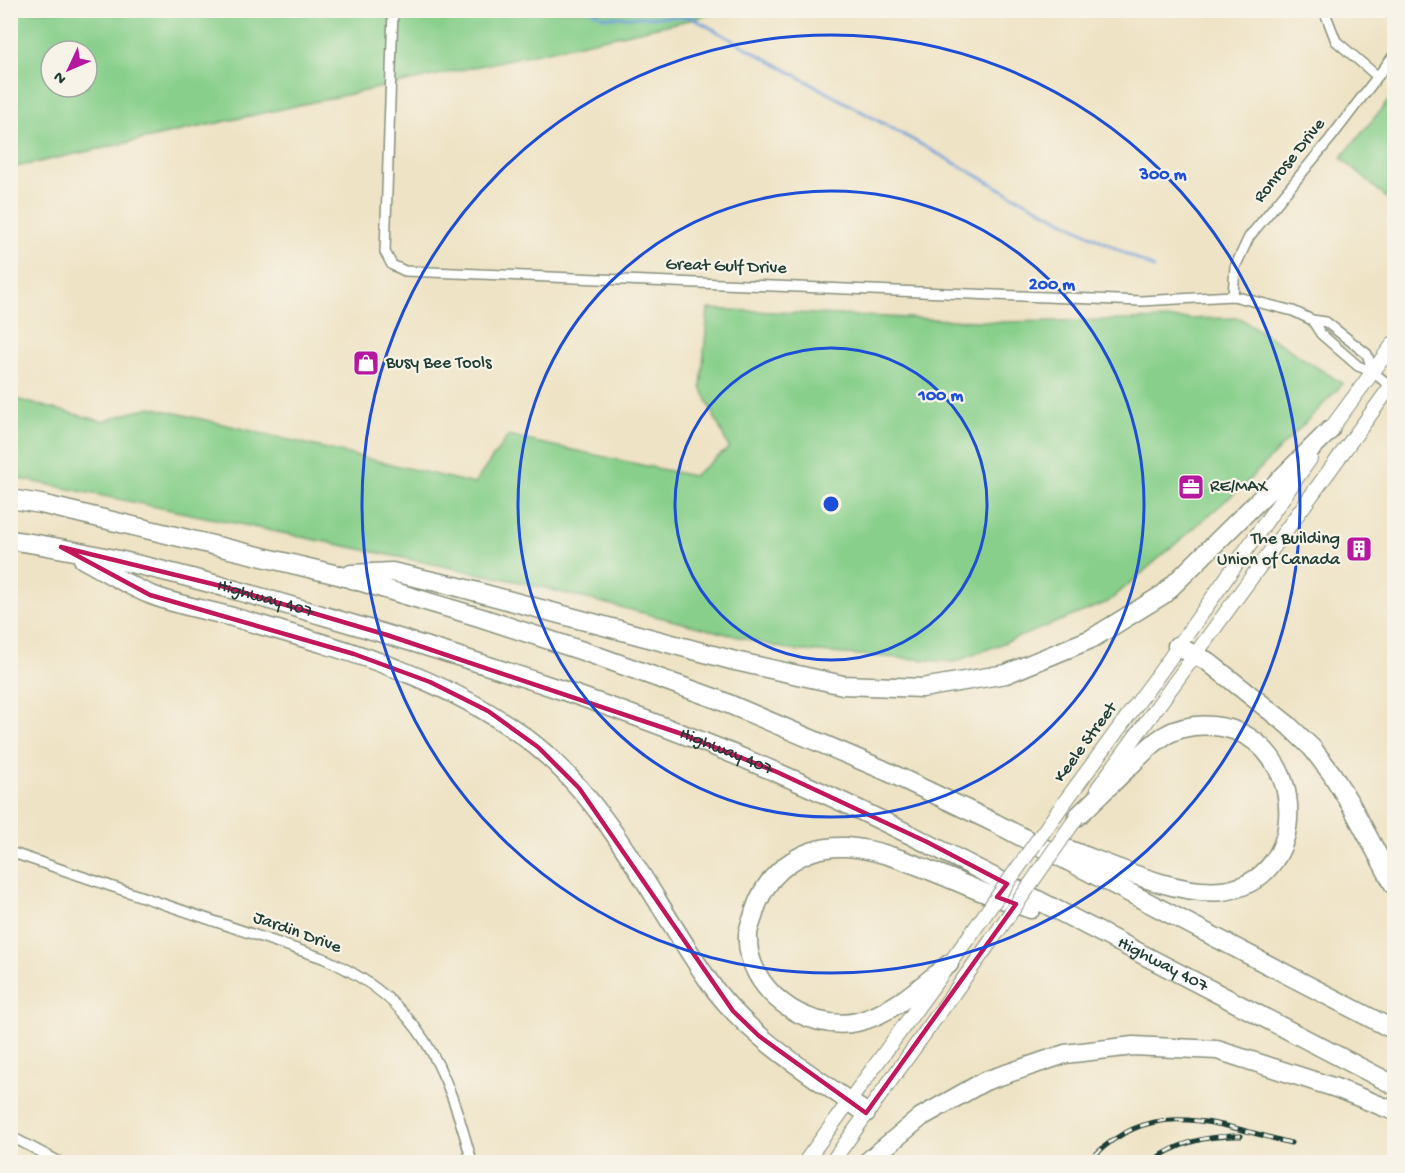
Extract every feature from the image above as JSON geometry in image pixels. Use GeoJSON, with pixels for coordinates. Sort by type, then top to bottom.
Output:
{"type":"FeatureCollection","features":[{"type":"Feature","properties":{"kind":"highway"},"geometry":{"type":"LineString","coordinates":[[338,575],[392,572],[478,592],[735,661],[843,685],[922,688],[1006,674],[1091,639],[1164,594],[1330,430]]}},
{"type":"Feature","properties":{"kind":"highway"},"geometry":{"type":"LineString","coordinates":[[10,499],[41,504],[338,575],[492,621],[688,688],[884,770],[995,823],[1395,1030]]}},
{"type":"Feature","properties":{"kind":"highway","name":"Highway 407"},"geometry":{"type":"LineString","coordinates":[[10,540],[61,547],[225,587],[531,680],[679,733],[828,795],[927,842],[1395,1085]]}},
{"type":"Feature","properties":{"kind":"highway"},"geometry":{"type":"LineString","coordinates":[[61,547],[150,595],[354,654],[430,682],[488,711],[538,747],[579,788],[609,828],[713,986],[733,1011],[759,1036],[866,1113]]}},
{"type":"Feature","properties":{"kind":"highway"},"geometry":{"type":"LineString","coordinates":[[1177,646],[1208,661],[1288,724],[1312,748],[1338,784],[1395,885]]}},
{"type":"Feature","properties":{"kind":"highway"},"geometry":{"type":"LineString","coordinates":[[995,823],[1172,887],[1196,891],[1223,891],[1252,881],[1276,857],[1284,842],[1289,823],[1285,786],[1273,758],[1249,736],[1210,725],[1180,729],[1164,737],[1146,750],[1077,817]]}},
{"type":"Feature","properties":{"kind":"highway"},"geometry":{"type":"LineString","coordinates":[[949,964],[907,997],[883,1012],[857,1022],[827,1024],[797,1014],[771,993],[752,963],[748,934],[757,900],[777,872],[801,856],[824,848],[847,847],[878,853],[920,867],[981,892],[1102,933]]}},
{"type":"Feature","properties":{"kind":"highway"},"geometry":{"type":"LineString","coordinates":[[867,1162],[921,1117],[985,1082],[1065,1054],[1133,1046],[1217,1050],[1336,1088],[1395,1111]]}},
{"type":"Feature","properties":{"kind":"main road","name":"Keele Street"},"geometry":{"type":"LineString","coordinates":[[805,1162],[976,927],[1330,430],[1395,344]]}},
{"type":"Feature","properties":{"kind":"main road","name":"Keele Street"},"geometry":{"type":"LineString","coordinates":[[832,1162],[1077,817],[1393,386]]}},
{"type":"Feature","properties":{"kind":"street","name":"Great Gulf Drive"},"geometry":{"type":"LineString","coordinates":[[393,10],[385,252],[392,265],[405,271],[1141,301],[1233,296],[1293,312],[1312,320],[1326,322],[1367,354],[1373,372]]}},
{"type":"Feature","properties":{"kind":"street"},"geometry":{"type":"LineString","coordinates":[[1324,10],[1336,41],[1377,76]]}},
{"type":"Feature","properties":{"kind":"street","name":"Ronrose Drive"},"geometry":{"type":"LineString","coordinates":[[1233,296],[1235,267],[1249,237],[1395,56]]}},
{"type":"Feature","properties":{"kind":"street","name":"Great Gulf Drive"},"geometry":{"type":"LineString","coordinates":[[1312,320],[1321,334],[1358,366],[1373,372]]}},
{"type":"Feature","properties":{"kind":"street"},"geometry":{"type":"LineString","coordinates":[[1373,372],[1393,386]]}},
{"type":"Feature","properties":{"kind":"street","name":"Jardin Drive"},"geometry":{"type":"LineString","coordinates":[[10,852],[323,958],[364,978],[399,1007],[419,1031],[435,1057],[458,1116],[472,1162]]}},
{"type":"Feature","properties":{"kind":"street"},"geometry":{"type":"LineString","coordinates":[[10,1136],[60,1162]]}},
{"type":"Feature","properties":{"kind":"highlighted area"},"geometry":{"type":"Polygon","coordinates":[[[61,547],[225,587],[387,635],[679,733],[777,772],[927,842],[1007,884],[997,897],[1016,904],[866,1113],[759,1036],[733,1011],[579,788],[538,747],[488,711],[430,682],[354,654],[150,595],[61,547]]]}},
{"type":"Feature","properties":{"kind":"green space"},"geometry":{"type":"Polygon","coordinates":[[[10,11],[724,11],[11,168],[10,11]]]}},
{"type":"Feature","properties":{"kind":"green space"},"geometry":{"type":"Polygon","coordinates":[[[1394,94],[1394,204],[1341,158],[1394,94]]]}},
{"type":"Feature","properties":{"kind":"green space"},"geometry":{"type":"Polygon","coordinates":[[[708,309],[999,322],[1240,318],[1343,384],[1245,484],[1108,602],[955,662],[790,650],[520,582],[11,477],[11,398],[102,421],[151,407],[474,484],[508,436],[693,476],[729,448],[701,387],[708,309]]]}},
{"type":"Feature","properties":{"kind":"waterway"},"geometry":{"type":"LineString","coordinates":[[590,10],[603,17],[691,17],[1005,191],[1154,268]]}},
{"type":"Feature","properties":{"kind":"railway"},"geometry":{"type":"LineString","coordinates":[[1095,1155],[1118,1137],[1141,1126],[1165,1121],[1189,1120],[1213,1123],[1291,1143]]}},
{"type":"Feature","properties":{"kind":"railway"},"geometry":{"type":"LineString","coordinates":[[1151,1162],[1172,1149],[1194,1141],[1241,1136]]}},
{"type":"Feature","properties":{"kind":"place","name":"Busy Bee Tools"},"geometry":{"type":"Point","coordinates":[366,363]}},
{"type":"Feature","properties":{"kind":"place","name":"RE/MAX"},"geometry":{"type":"Point","coordinates":[1191,487]}},
{"type":"Feature","properties":{"kind":"place","name":"The Building Union of Canada"},"geometry":{"type":"Point","coordinates":[1359,549]}}]}
